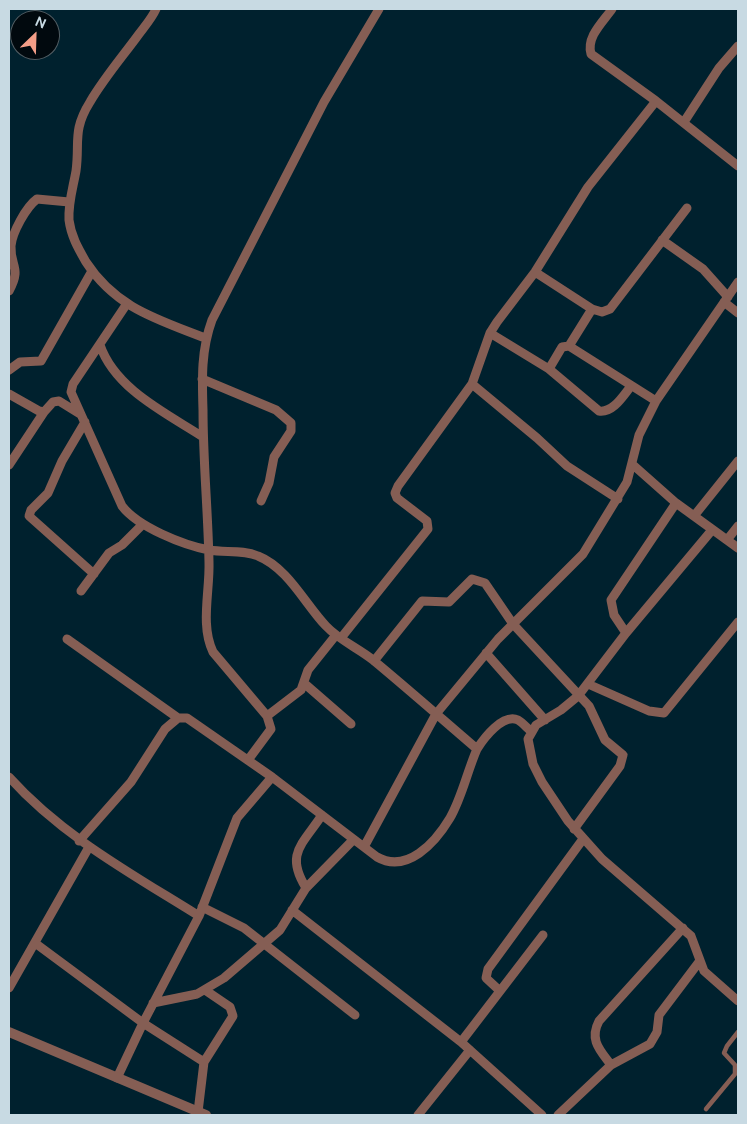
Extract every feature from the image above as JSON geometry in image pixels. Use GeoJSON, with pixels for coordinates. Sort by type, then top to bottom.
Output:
{"type":"FeatureCollection","features":[{"type":"Feature","properties":{"kind":"street"},"geometry":{"type":"LineString","coordinates":[[156,9],[84,113],[76,136],[76,168],[70,202],[72,236],[92,271],[103,285],[126,305],[205,338]]}},
{"type":"Feature","properties":{"kind":"street"},"geometry":{"type":"LineString","coordinates":[[248,760],[271,729],[268,716],[220,662],[208,642],[208,550],[202,379],[205,338],[212,320],[324,102],[379,9]]}},
{"type":"Feature","properties":{"kind":"street"},"geometry":{"type":"LineString","coordinates":[[612,9],[592,37],[588,46],[591,54],[684,122],[738,166]]}},
{"type":"Feature","properties":{"kind":"street"},"geometry":{"type":"LineString","coordinates":[[684,122],[719,68],[738,46]]}},
{"type":"Feature","properties":{"kind":"street"},"geometry":{"type":"LineString","coordinates":[[268,716],[296,696],[305,684],[308,670],[428,529],[427,521],[402,502],[395,493],[398,486],[472,384],[490,333],[534,272],[588,187],[656,101]]}},
{"type":"Feature","properties":{"kind":"street"},"geometry":{"type":"LineString","coordinates":[[9,290],[16,278],[11,243],[25,211],[37,199],[70,202]]}},
{"type":"Feature","properties":{"kind":"street"},"geometry":{"type":"LineString","coordinates":[[534,272],[592,309],[602,312],[610,309],[686,208]]}},
{"type":"Feature","properties":{"kind":"street"},"geometry":{"type":"LineString","coordinates":[[662,240],[703,269],[726,300],[738,312]]}},
{"type":"Feature","properties":{"kind":"street"},"geometry":{"type":"LineString","coordinates":[[9,370],[20,362],[41,361],[92,271]]}},
{"type":"Feature","properties":{"kind":"street"},"geometry":{"type":"LineString","coordinates":[[364,848],[436,714],[486,653],[583,554],[627,482],[638,435],[656,401],[738,282]]}},
{"type":"Feature","properties":{"kind":"street"},"geometry":{"type":"LineString","coordinates":[[126,305],[73,384],[71,392],[122,506],[131,517],[142,525],[208,550],[243,552],[259,556],[284,575],[326,626],[374,661],[477,749]]}},
{"type":"Feature","properties":{"kind":"street"},"geometry":{"type":"LineString","coordinates":[[569,346],[592,309]]}},
{"type":"Feature","properties":{"kind":"street"},"geometry":{"type":"LineString","coordinates":[[490,333],[549,369],[599,411],[606,412],[611,409],[632,386]]}},
{"type":"Feature","properties":{"kind":"street"},"geometry":{"type":"LineString","coordinates":[[100,345],[112,370],[124,382],[203,437]]}},
{"type":"Feature","properties":{"kind":"street"},"geometry":{"type":"LineString","coordinates":[[549,369],[562,347],[569,346],[656,401]]}},
{"type":"Feature","properties":{"kind":"street"},"geometry":{"type":"LineString","coordinates":[[202,379],[276,410],[291,423],[292,431],[274,457],[269,483],[261,501]]}},
{"type":"Feature","properties":{"kind":"street"},"geometry":{"type":"LineString","coordinates":[[472,384],[537,438],[567,466],[618,499]]}},
{"type":"Feature","properties":{"kind":"street"},"geometry":{"type":"LineString","coordinates":[[9,394],[44,412]]}},
{"type":"Feature","properties":{"kind":"street"},"geometry":{"type":"LineString","coordinates":[[9,464],[44,412],[53,402],[59,401],[82,418]]}},
{"type":"Feature","properties":{"kind":"street"},"geometry":{"type":"LineString","coordinates":[[82,418],[48,492],[31,510],[28,516],[94,574]]}},
{"type":"Feature","properties":{"kind":"street"},"geometry":{"type":"LineString","coordinates":[[694,516],[738,461]]}},
{"type":"Feature","properties":{"kind":"street"},"geometry":{"type":"LineString","coordinates":[[632,464],[676,503],[738,548]]}},
{"type":"Feature","properties":{"kind":"street"},"geometry":{"type":"LineString","coordinates":[[626,633],[614,615],[611,600],[676,503]]}},
{"type":"Feature","properties":{"kind":"street"},"geometry":{"type":"LineString","coordinates":[[81,591],[109,553],[122,545],[142,525]]}},
{"type":"Feature","properties":{"kind":"street"},"geometry":{"type":"LineString","coordinates":[[727,540],[738,526]]}},
{"type":"Feature","properties":{"kind":"street"},"geometry":{"type":"LineString","coordinates":[[712,530],[626,633],[578,696],[562,710],[531,731],[528,739],[533,764],[542,782],[574,829],[683,928],[696,946],[699,962],[704,971],[738,1001]]}},
{"type":"Feature","properties":{"kind":"street"},"geometry":{"type":"LineString","coordinates":[[374,661],[422,601],[449,602],[472,579],[485,583],[513,624],[593,712],[600,734],[623,755],[623,759],[574,829]]}},
{"type":"Feature","properties":{"kind":"street"},"geometry":{"type":"LineString","coordinates":[[588,684],[649,711],[664,713],[738,622]]}},
{"type":"Feature","properties":{"kind":"street"},"geometry":{"type":"LineString","coordinates":[[67,639],[178,718],[187,718],[248,760],[364,848],[386,862],[396,864],[405,862],[417,855],[450,818],[477,749],[483,740],[506,720],[519,721],[531,731]]}},
{"type":"Feature","properties":{"kind":"street"},"geometry":{"type":"LineString","coordinates":[[486,653],[546,720]]}},
{"type":"Feature","properties":{"kind":"street"},"geometry":{"type":"LineString","coordinates":[[305,684],[351,724]]}},
{"type":"Feature","properties":{"kind":"street"},"geometry":{"type":"LineString","coordinates":[[79,841],[131,782],[165,730],[178,718]]}},
{"type":"Feature","properties":{"kind":"street"},"geometry":{"type":"LineString","coordinates":[[9,777],[54,822],[79,841],[199,916]]}},
{"type":"Feature","properties":{"kind":"street"},"geometry":{"type":"LineString","coordinates":[[117,1078],[153,1002],[199,916],[237,818],[272,777]]}},
{"type":"Feature","properties":{"kind":"street"},"geometry":{"type":"LineString","coordinates":[[306,888],[295,862],[299,849],[322,815]]}},
{"type":"Feature","properties":{"kind":"street"},"geometry":{"type":"LineString","coordinates":[[500,991],[486,978],[488,969],[583,839]]}},
{"type":"Feature","properties":{"kind":"street"},"geometry":{"type":"LineString","coordinates":[[153,1002],[205,990],[224,978],[264,946],[280,930],[306,888],[353,840]]}},
{"type":"Feature","properties":{"kind":"street"},"geometry":{"type":"LineString","coordinates":[[9,988],[89,847]]}},
{"type":"Feature","properties":{"kind":"street"},"geometry":{"type":"LineString","coordinates":[[202,907],[239,925],[355,1015]]}},
{"type":"Feature","properties":{"kind":"street"},"geometry":{"type":"LineString","coordinates":[[292,910],[461,1042],[542,1115]]}},
{"type":"Feature","properties":{"kind":"street"},"geometry":{"type":"LineString","coordinates":[[611,1065],[595,1042],[594,1029],[599,1021],[683,928]]}},
{"type":"Feature","properties":{"kind":"street"},"geometry":{"type":"LineString","coordinates":[[461,1042],[543,936]]}},
{"type":"Feature","properties":{"kind":"street"},"geometry":{"type":"LineString","coordinates":[[35,942],[143,1023],[204,1062]]}},
{"type":"Feature","properties":{"kind":"street"},"geometry":{"type":"LineString","coordinates":[[558,1115],[611,1065],[650,1044],[657,1032],[659,1015],[699,962]]}},
{"type":"Feature","properties":{"kind":"street"},"geometry":{"type":"LineString","coordinates":[[9,1032],[202,1114],[204,1062],[231,1020],[233,1012],[205,990]]}},
{"type":"Feature","properties":{"kind":"street"},"geometry":{"type":"LineString","coordinates":[[418,1115],[470,1050]]}},
{"type":"Feature","properties":{"kind":"lane"},"geometry":{"type":"LineString","coordinates":[[706,1109],[735,1074],[735,1065],[724,1053],[738,1032]]}}]}
